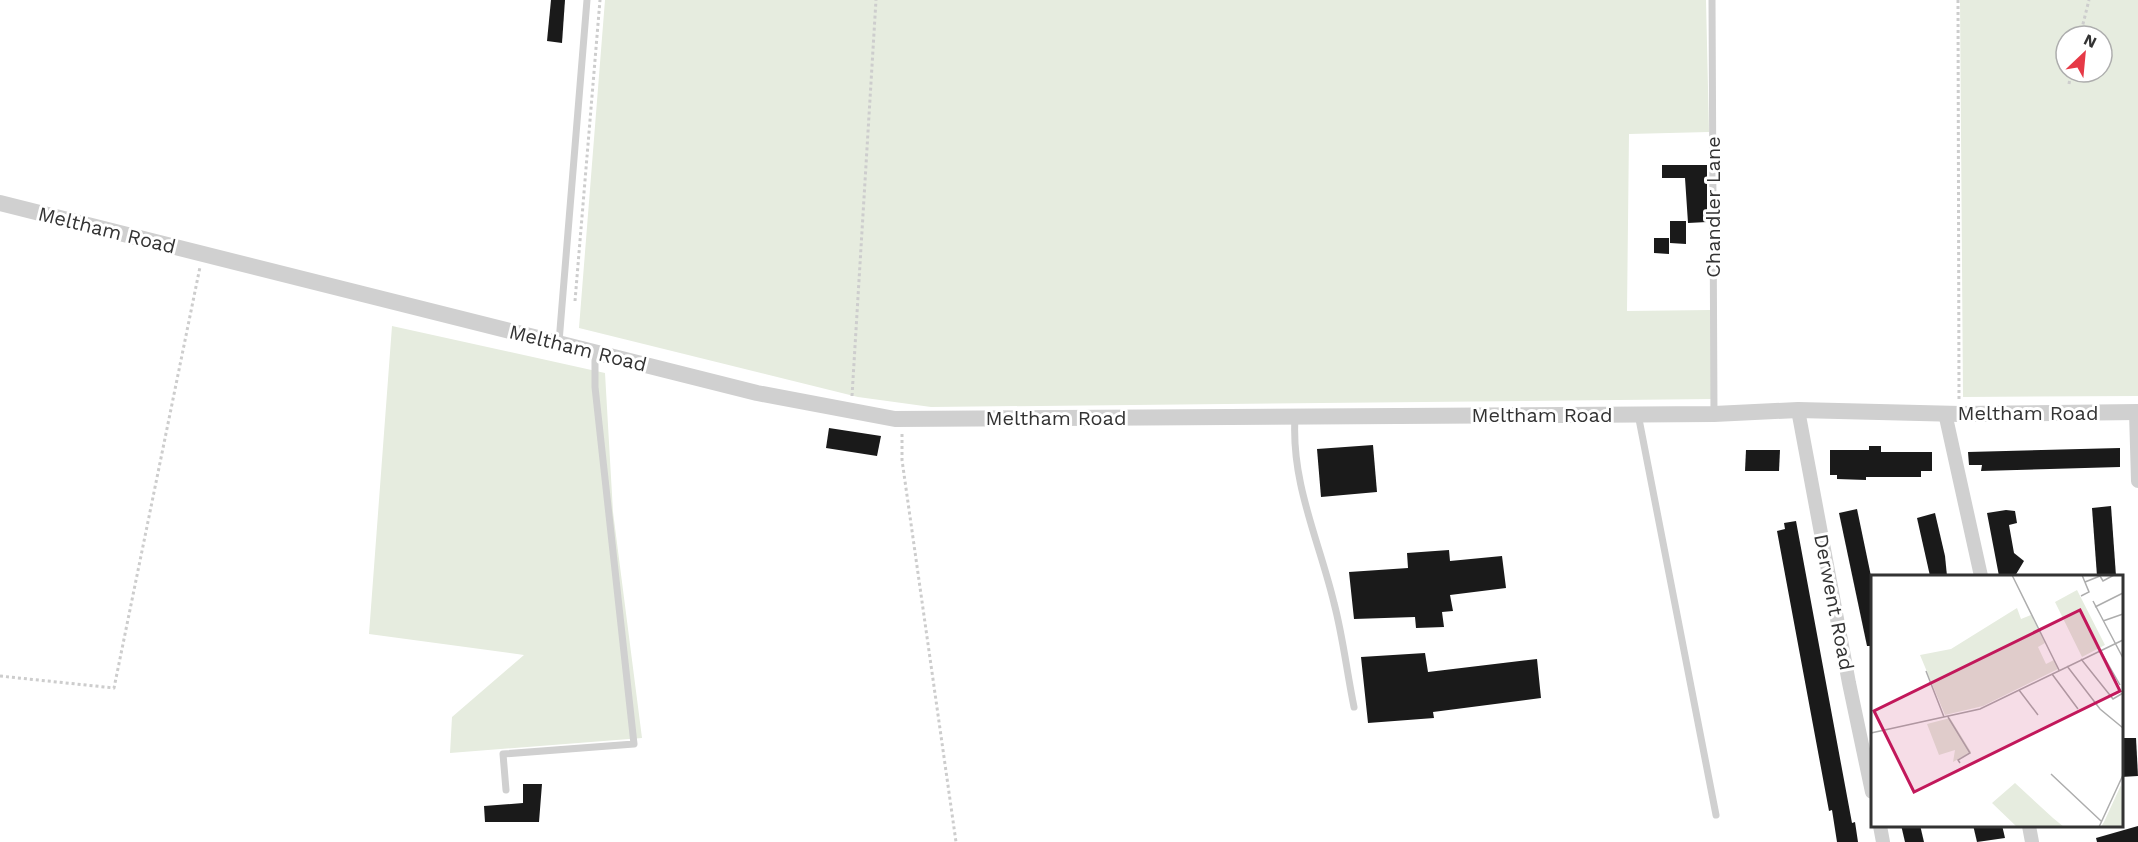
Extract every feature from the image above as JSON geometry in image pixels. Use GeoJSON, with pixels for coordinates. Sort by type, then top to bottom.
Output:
{"type":"FeatureCollection","features":[{"type":"Feature","properties":{"kind":"street","name":"Meltham Road"},"geometry":{"type":"LineString","coordinates":[[0,203],[757,393],[850,412],[902,419],[1714,414],[1798,410],[1952,413],[2137,412]]}},
{"type":"Feature","properties":{"kind":"street","name":"Derwent Road"},"geometry":{"type":"LineString","coordinates":[[1798,410],[1871,787]]}},
{"type":"Feature","properties":{"kind":"street"},"geometry":{"type":"LineString","coordinates":[[2137,412],[2138,481]]}},
{"type":"Feature","properties":{"kind":"street"},"geometry":{"type":"LineString","coordinates":[[1952,413],[1981,575]]}},
{"type":"Feature","properties":{"kind":"street"},"geometry":{"type":"LineString","coordinates":[[1880,827],[1883,842]]}},
{"type":"Feature","properties":{"kind":"street"},"geometry":{"type":"LineString","coordinates":[[2029,827],[2032,842]]}},
{"type":"Feature","properties":{"kind":"lane"},"geometry":{"type":"LineString","coordinates":[[559,342],[587,0]]}},
{"type":"Feature","properties":{"kind":"lane","name":"Chandler Lane"},"geometry":{"type":"LineString","coordinates":[[1713,0],[1714,414]]}},
{"type":"Feature","properties":{"kind":"lane"},"geometry":{"type":"LineString","coordinates":[[506,790],[503,754],[623,747],[634,744],[595,387],[595,352]]}},
{"type":"Feature","properties":{"kind":"lane"},"geometry":{"type":"LineString","coordinates":[[1638,414],[1716,815]]}},
{"type":"Feature","properties":{"kind":"lane"},"geometry":{"type":"LineString","coordinates":[[1295,417],[1293,445],[1304,499],[1334,602],[1354,707]]}},
{"type":"Feature","properties":{"kind":"path"},"geometry":{"type":"LineString","coordinates":[[574,310],[600,0]]}},
{"type":"Feature","properties":{"kind":"path"},"geometry":{"type":"LineString","coordinates":[[850,412],[876,0]]}},
{"type":"Feature","properties":{"kind":"path"},"geometry":{"type":"LineString","coordinates":[[1952,413],[1958,0]]}},
{"type":"Feature","properties":{"kind":"path"},"geometry":{"type":"LineString","coordinates":[[2083,24],[2089,0]]}},
{"type":"Feature","properties":{"kind":"path"},"geometry":{"type":"LineString","coordinates":[[0,676],[114,688],[202,254]]}},
{"type":"Feature","properties":{"kind":"path"},"geometry":{"type":"LineString","coordinates":[[902,419],[902,460],[956,842]]}},
{"type":"Feature","properties":{"kind":"shaded area"},"geometry":{"type":"Polygon","coordinates":[[[605,0],[1706,0],[1709,132],[1629,134],[1627,311],[1711,310],[1713,399],[931,407],[858,397],[579,328],[605,0]]]}},
{"type":"Feature","properties":{"kind":"shaded area"},"geometry":{"type":"Polygon","coordinates":[[[1960,0],[2138,0],[2138,396],[1963,397],[1960,0]]]}},
{"type":"Feature","properties":{"kind":"shaded area"},"geometry":{"type":"Polygon","coordinates":[[[392,326],[605,373],[613,512],[642,738],[450,753],[452,717],[524,655],[369,634],[392,326]]]}},
{"type":"Feature","properties":{"kind":"building"},"geometry":{"type":"Polygon","coordinates":[[[551,0],[565,0],[562,43],[547,41],[551,0]]]}},
{"type":"Feature","properties":{"kind":"building"},"geometry":{"type":"Polygon","coordinates":[[[1662,165],[1707,165],[1707,222],[1688,223],[1685,178],[1662,178],[1662,165]]]}},
{"type":"Feature","properties":{"kind":"building"},"geometry":{"type":"Polygon","coordinates":[[[1670,221],[1686,221],[1686,244],[1670,243],[1670,221]]]}},
{"type":"Feature","properties":{"kind":"building"},"geometry":{"type":"Polygon","coordinates":[[[1654,238],[1669,238],[1669,254],[1654,253],[1654,238]]]}},
{"type":"Feature","properties":{"kind":"building"},"geometry":{"type":"Polygon","coordinates":[[[829,428],[881,436],[877,456],[826,448],[829,428]]]}},
{"type":"Feature","properties":{"kind":"building"},"geometry":{"type":"Polygon","coordinates":[[[1373,445],[1377,492],[1321,497],[1317,449],[1373,445]]]}},
{"type":"Feature","properties":{"kind":"building"},"geometry":{"type":"Polygon","coordinates":[[[1869,446],[1881,446],[1881,452],[1932,452],[1932,471],[1921,471],[1921,477],[1866,477],[1866,480],[1837,479],[1837,475],[1830,475],[1830,450],[1869,450],[1869,446]]]}},
{"type":"Feature","properties":{"kind":"building"},"geometry":{"type":"Polygon","coordinates":[[[2120,448],[2120,467],[1981,471],[1982,465],[1969,465],[1968,452],[2120,448]]]}},
{"type":"Feature","properties":{"kind":"building"},"geometry":{"type":"Polygon","coordinates":[[[1746,450],[1780,450],[1779,471],[1745,471],[1746,450]]]}},
{"type":"Feature","properties":{"kind":"building"},"geometry":{"type":"Polygon","coordinates":[[[2111,506],[2116,575],[2097,575],[2092,508],[2111,506]]]}},
{"type":"Feature","properties":{"kind":"building"},"geometry":{"type":"Polygon","coordinates":[[[1857,509],[1871,576],[1871,646],[1867,646],[1839,513],[1857,509]]]}},
{"type":"Feature","properties":{"kind":"building"},"geometry":{"type":"Polygon","coordinates":[[[2015,511],[2017,523],[2009,525],[2014,553],[2024,561],[2016,575],[1999,575],[1987,513],[2015,511]]]}},
{"type":"Feature","properties":{"kind":"building"},"geometry":{"type":"Polygon","coordinates":[[[1935,513],[1947,575],[1930,575],[1917,518],[1935,513]]]}},
{"type":"Feature","properties":{"kind":"building"},"geometry":{"type":"Polygon","coordinates":[[[1796,521],[1852,823],[1855,822],[1858,842],[1837,842],[1832,810],[1829,811],[1777,531],[1785,529],[1784,523],[1796,521]]]}},
{"type":"Feature","properties":{"kind":"building"},"geometry":{"type":"Polygon","coordinates":[[[1449,550],[1450,561],[1502,556],[1506,588],[1450,595],[1453,611],[1442,612],[1444,627],[1416,628],[1415,617],[1354,619],[1349,572],[1408,568],[1407,553],[1449,550]]]}},
{"type":"Feature","properties":{"kind":"building"},"geometry":{"type":"Polygon","coordinates":[[[1425,653],[1428,672],[1537,659],[1541,698],[1433,712],[1434,718],[1368,723],[1361,657],[1425,653]]]}},
{"type":"Feature","properties":{"kind":"building"},"geometry":{"type":"Polygon","coordinates":[[[2123,738],[2136,738],[2138,776],[2123,777],[2123,738]]]}},
{"type":"Feature","properties":{"kind":"building"},"geometry":{"type":"Polygon","coordinates":[[[523,784],[542,784],[539,822],[485,822],[484,806],[523,803],[523,784]]]}},
{"type":"Feature","properties":{"kind":"building"},"geometry":{"type":"Polygon","coordinates":[[[2138,826],[2138,842],[2097,842],[2096,838],[2138,826]]]}},
{"type":"Feature","properties":{"kind":"building"},"geometry":{"type":"Polygon","coordinates":[[[1901,827],[1920,827],[1924,842],[1905,842],[1901,827]]]}},
{"type":"Feature","properties":{"kind":"building"},"geometry":{"type":"Polygon","coordinates":[[[1973,827],[2002,827],[2005,838],[1977,842],[1973,827]]]}}]}
